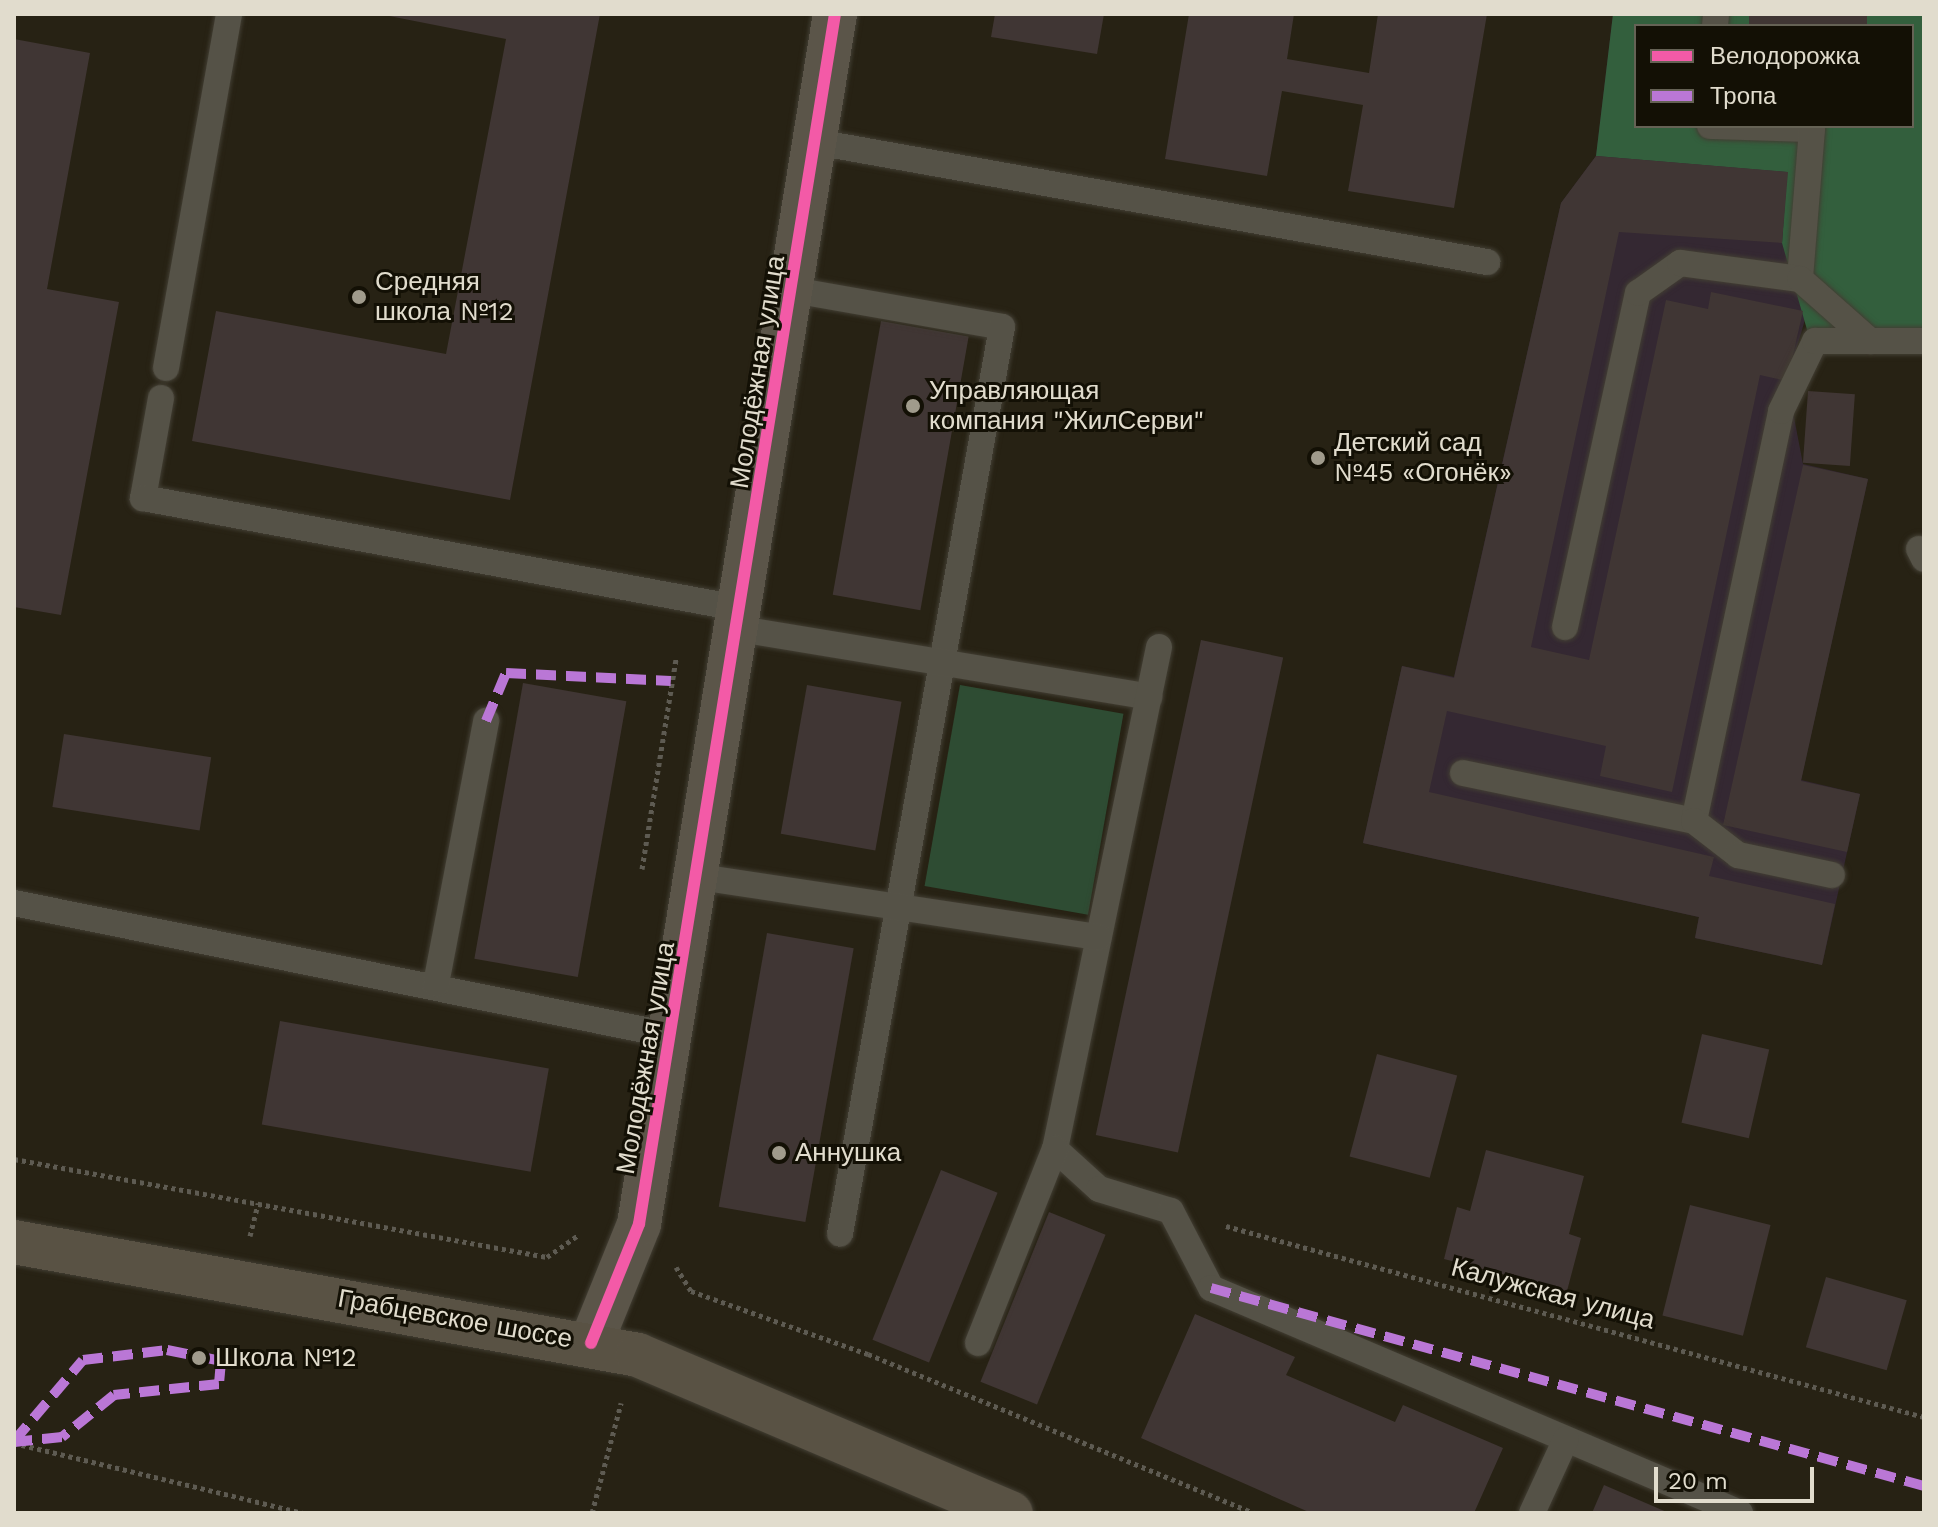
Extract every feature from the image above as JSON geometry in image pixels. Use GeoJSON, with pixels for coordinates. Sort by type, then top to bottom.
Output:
{"type":"FeatureCollection","features":[{"type":"Feature","properties":{"kind":"main road","name":"Грабцевское шоссе"},"geometry":{"type":"LineString","coordinates":[[14,1242],[591,1343],[638,1355],[1011,1513]]}},
{"type":"Feature","properties":{"kind":"street","name":"Молодёжная улица"},"geometry":{"type":"LineString","coordinates":[[591,1343],[639,1224],[742,619],[835,14]]}},
{"type":"Feature","properties":{"kind":"lane"},"geometry":{"type":"LineString","coordinates":[[166,368],[229,14]]}},
{"type":"Feature","properties":{"kind":"lane"},"geometry":{"type":"LineString","coordinates":[[1778,128],[1812,129],[1800,279]]}},
{"type":"Feature","properties":{"kind":"lane"},"geometry":{"type":"LineString","coordinates":[[816,142],[1487,262]]}},
{"type":"Feature","properties":{"kind":"lane"},"geometry":{"type":"LineString","coordinates":[[1565,627],[1638,293],[1680,263],[1800,279],[1870,341]]}},
{"type":"Feature","properties":{"kind":"lane"},"geometry":{"type":"LineString","coordinates":[[793,290],[1002,327],[840,1234]]}},
{"type":"Feature","properties":{"kind":"lane"},"geometry":{"type":"LineString","coordinates":[[1694,821],[1781,411],[1815,341],[1924,341]]}},
{"type":"Feature","properties":{"kind":"lane"},"geometry":{"type":"LineString","coordinates":[[161,398],[143,498],[689,600],[742,619],[942,663],[1149,697]]}},
{"type":"Feature","properties":{"kind":"lane"},"geometry":{"type":"LineString","coordinates":[[978,1343],[1055,1149],[1159,647]]}},
{"type":"Feature","properties":{"kind":"lane"},"geometry":{"type":"LineString","coordinates":[[436,984],[486,721]]}},
{"type":"Feature","properties":{"kind":"lane"},"geometry":{"type":"LineString","coordinates":[[1463,773],[1694,821],[1738,855],[1832,875]]}},
{"type":"Feature","properties":{"kind":"lane"},"geometry":{"type":"LineString","coordinates":[[700,877],[1099,937]]}},
{"type":"Feature","properties":{"kind":"lane"},"geometry":{"type":"LineString","coordinates":[[14,903],[436,984],[670,1035]]}},
{"type":"Feature","properties":{"kind":"lane"},"geometry":{"type":"LineString","coordinates":[[1055,1149],[1099,1189],[1171,1211],[1211,1288],[1740,1513]]}},
{"type":"Feature","properties":{"kind":"lane"},"geometry":{"type":"LineString","coordinates":[[1532,1513],[1566,1439]]}},
{"type":"Feature","properties":{"kind":"path"},"geometry":{"type":"LineString","coordinates":[[639,886],[689,600]]}},
{"type":"Feature","properties":{"kind":"path"},"geometry":{"type":"LineString","coordinates":[[14,1159],[547,1257],[582,1229]]}},
{"type":"Feature","properties":{"kind":"path"},"geometry":{"type":"LineString","coordinates":[[250,1237],[258,1203]]}},
{"type":"Feature","properties":{"kind":"path"},"geometry":{"type":"LineString","coordinates":[[14,1443],[304,1513]]}},
{"type":"Feature","properties":{"kind":"shaded area"},"geometry":{"type":"Polygon","coordinates":[[[1613,14],[1634,25],[1634,128],[1861,128],[1787,381],[1803,464],[1868,479],[1801,780],[1860,794],[1822,965],[1695,938],[1699,917],[1363,843],[1402,666],[1454,677],[1561,203],[1596,156],[1613,14]]]}},
{"type":"Feature","properties":{"kind":"green space"},"geometry":{"type":"Polygon","coordinates":[[[1613,14],[1924,14],[1924,332],[1808,333],[1782,243],[1787,172],[1596,156],[1613,14]]]}},
{"type":"Feature","properties":{"kind":"green space"},"geometry":{"type":"Polygon","coordinates":[[[960,685],[1123,714],[1088,915],[925,886],[960,685]]]}},
{"type":"Feature","properties":{"kind":"building"},"geometry":{"type":"Polygon","coordinates":[[[379,14],[600,14],[510,500],[192,441],[216,311],[446,354],[506,39],[379,14]]]}},
{"type":"Feature","properties":{"kind":"building"},"geometry":{"type":"Polygon","coordinates":[[[995,14],[1104,14],[1097,54],[991,37],[995,14]]]}},
{"type":"Feature","properties":{"kind":"building"},"geometry":{"type":"Polygon","coordinates":[[[1189,14],[1294,14],[1287,59],[1369,73],[1378,14],[1487,14],[1454,208],[1348,191],[1363,105],[1282,91],[1267,176],[1165,159],[1189,14]]]}},
{"type":"Feature","properties":{"kind":"building"},"geometry":{"type":"Polygon","coordinates":[[[1749,14],[1867,14],[1867,24],[1749,24],[1749,14]]]}},
{"type":"Feature","properties":{"kind":"building"},"geometry":{"type":"Polygon","coordinates":[[[14,39],[90,53],[47,289],[119,302],[61,615],[14,607],[14,39]]]}},
{"type":"Feature","properties":{"kind":"building"},"geometry":{"type":"Polygon","coordinates":[[[1596,156],[1788,172],[1782,243],[1619,232],[1531,647],[1589,660],[1666,300],[1708,309],[1711,292],[1803,311],[1787,381],[1760,375],[1672,792],[1600,776],[1606,746],[1447,711],[1429,792],[1714,857],[1709,876],[1835,904],[1822,965],[1695,938],[1699,917],[1363,843],[1402,666],[1454,678],[1561,203],[1596,156]]]}},
{"type":"Feature","properties":{"kind":"building"},"geometry":{"type":"Polygon","coordinates":[[[881,321],[969,336],[920,610],[833,595],[881,321]]]}},
{"type":"Feature","properties":{"kind":"building"},"geometry":{"type":"Polygon","coordinates":[[[1808,391],[1855,394],[1850,466],[1803,463],[1808,391]]]}},
{"type":"Feature","properties":{"kind":"building"},"geometry":{"type":"Polygon","coordinates":[[[1803,465],[1868,479],[1801,781],[1860,794],[1847,852],[1723,825],[1803,465]]]}},
{"type":"Feature","properties":{"kind":"building"},"geometry":{"type":"Polygon","coordinates":[[[1201,640],[1283,657],[1178,1152],[1096,1135],[1201,640]]]}},
{"type":"Feature","properties":{"kind":"building"},"geometry":{"type":"Polygon","coordinates":[[[523,683],[626,701],[578,977],[474,959],[523,683]]]}},
{"type":"Feature","properties":{"kind":"building"},"geometry":{"type":"Polygon","coordinates":[[[807,685],[902,702],[875,850],[781,834],[807,685]]]}},
{"type":"Feature","properties":{"kind":"building"},"geometry":{"type":"Polygon","coordinates":[[[64,734],[211,757],[200,830],[52,807],[64,734]]]}},
{"type":"Feature","properties":{"kind":"building"},"geometry":{"type":"Polygon","coordinates":[[[767,933],[854,948],[805,1222],[719,1207],[767,933]]]}},
{"type":"Feature","properties":{"kind":"building"},"geometry":{"type":"Polygon","coordinates":[[[280,1021],[549,1068],[531,1172],[262,1124],[280,1021]]]}},
{"type":"Feature","properties":{"kind":"building"},"geometry":{"type":"Polygon","coordinates":[[[1702,1034],[1769,1050],[1749,1138],[1682,1123],[1702,1034]]]}},
{"type":"Feature","properties":{"kind":"building"},"geometry":{"type":"Polygon","coordinates":[[[1377,1054],[1457,1075],[1430,1178],[1350,1156],[1377,1054]]]}},
{"type":"Feature","properties":{"kind":"building"},"geometry":{"type":"Polygon","coordinates":[[[1486,1150],[1584,1176],[1569,1234],[1581,1238],[1567,1291],[1444,1259],[1457,1207],[1470,1211],[1486,1150]]]}},
{"type":"Feature","properties":{"kind":"building"},"geometry":{"type":"Polygon","coordinates":[[[941,1170],[998,1193],[929,1363],[872,1340],[941,1170]]]}},
{"type":"Feature","properties":{"kind":"building"},"geometry":{"type":"Polygon","coordinates":[[[1690,1205],[1771,1225],[1743,1336],[1662,1316],[1690,1205]]]}},
{"type":"Feature","properties":{"kind":"building"},"geometry":{"type":"Polygon","coordinates":[[[1049,1212],[1106,1235],[1037,1405],[980,1382],[1049,1212]]]}},
{"type":"Feature","properties":{"kind":"building"},"geometry":{"type":"Polygon","coordinates":[[[1826,1277],[1907,1300],[1887,1370],[1806,1347],[1826,1277]]]}},
{"type":"Feature","properties":{"kind":"building"},"geometry":{"type":"Polygon","coordinates":[[[1195,1314],[1295,1357],[1286,1375],[1395,1422],[1403,1405],[1503,1448],[1474,1513],[1311,1513],[1141,1438],[1195,1314]]]}},
{"type":"Feature","properties":{"kind":"building"},"geometry":{"type":"Polygon","coordinates":[[[1604,1485],[1669,1513],[1592,1513],[1604,1485]]]}},
{"type":"Feature","properties":{"kind":"marked path"},"geometry":{"type":"LineString","coordinates":[[486,721],[506,673],[671,681]]}},
{"type":"Feature","properties":{"kind":"marked path"},"geometry":{"type":"LineString","coordinates":[[1211,1288],[1924,1486]]}},
{"type":"Feature","properties":{"kind":"marked path"},"geometry":{"type":"LineString","coordinates":[[14,1441],[83,1360],[167,1350],[221,1361],[219,1384],[114,1395],[62,1437],[14,1442]]}},
{"type":"Feature","properties":{"kind":"cycle path"},"geometry":{"type":"LineString","coordinates":[[591,1343],[639,1224],[835,14]]}},
{"type":"Feature","properties":{"kind":"place","name":"Средняя школа №12"},"geometry":{"type":"Point","coordinates":[359,297]}},
{"type":"Feature","properties":{"kind":"place","name":"Управляющая компания \"ЖилСерви\""},"geometry":{"type":"Point","coordinates":[913,406]}},
{"type":"Feature","properties":{"kind":"place","name":"Детский сад №45 «Огонёк»"},"geometry":{"type":"Point","coordinates":[1318,458]}},
{"type":"Feature","properties":{"kind":"place","name":"Аннушка"},"geometry":{"type":"Point","coordinates":[779,1153]}},
{"type":"Feature","properties":{"kind":"place","name":"Школа №12"},"geometry":{"type":"Point","coordinates":[199,1358]}}]}
